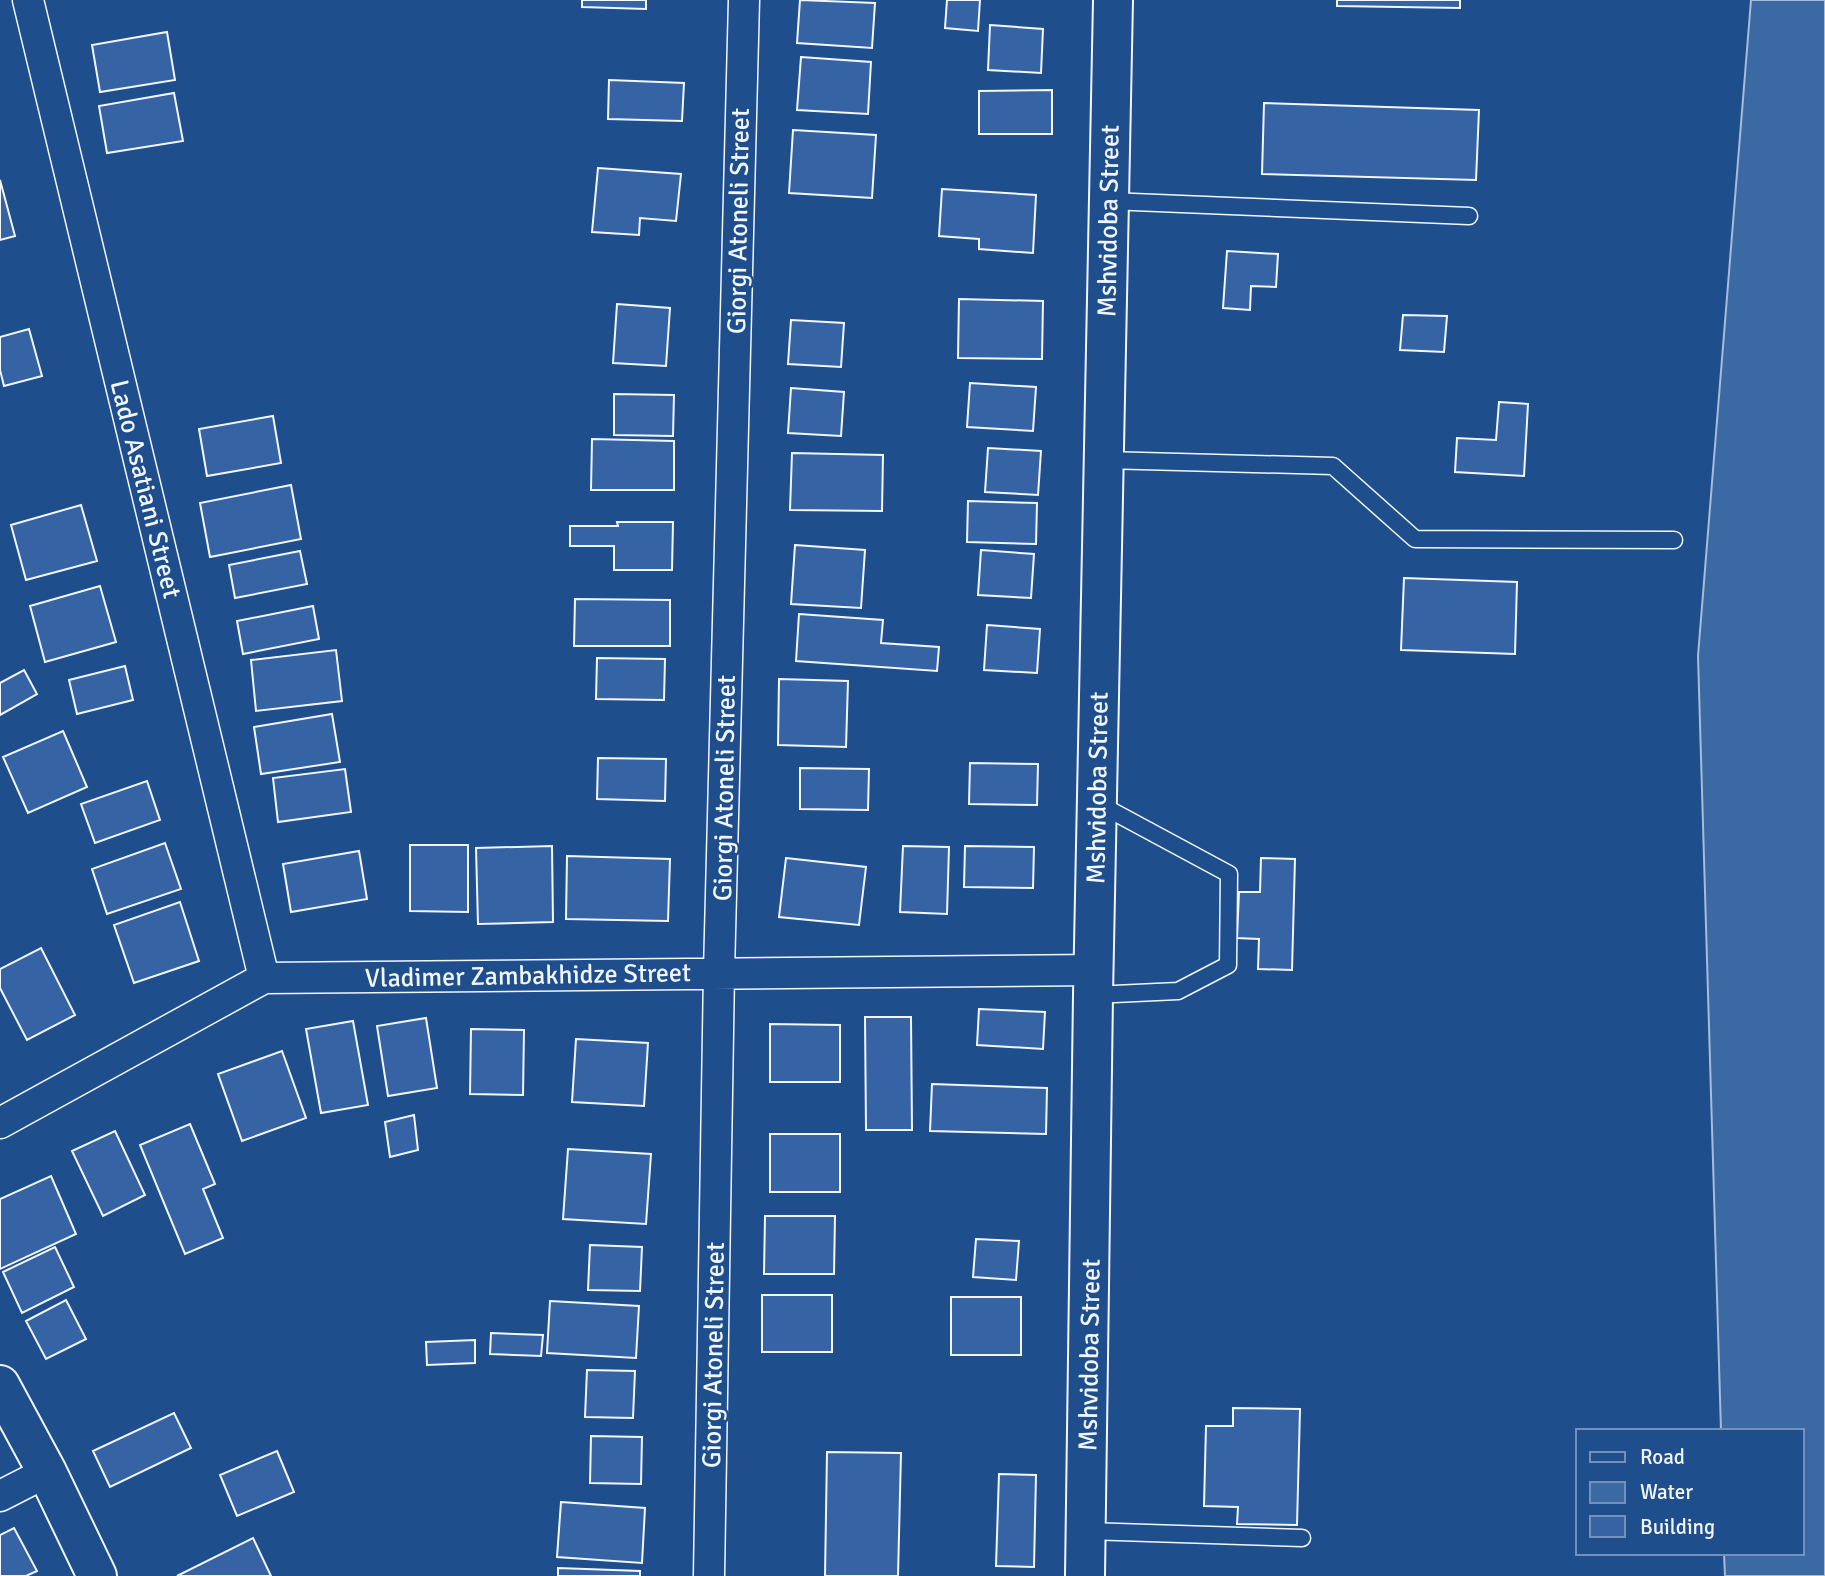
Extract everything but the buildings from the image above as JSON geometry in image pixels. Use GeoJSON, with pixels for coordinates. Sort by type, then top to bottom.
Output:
{"type":"FeatureCollection","features":[{"type":"Feature","properties":{"kind":"street","name":"Lado Asatiani Street"},"geometry":{"type":"LineString","coordinates":[[28,0],[264,978]]}},
{"type":"Feature","properties":{"kind":"street","name":"Giorgi Atoneli Street"},"geometry":{"type":"LineString","coordinates":[[709,1576],[719,972],[744,0]]}},
{"type":"Feature","properties":{"kind":"street","name":"Mshvidoba Street"},"geometry":{"type":"LineString","coordinates":[[1085,1576],[1093,982],[1112,0]]}},
{"type":"Feature","properties":{"kind":"street","name":"Vladimer Zambakhidze Street"},"geometry":{"type":"LineString","coordinates":[[0,1123],[264,978],[719,972],[1093,982]]}},
{"type":"Feature","properties":{"kind":"street"},"geometry":{"type":"LineString","coordinates":[[0,1385],[47,1472],[97,1576]]}},
{"type":"Feature","properties":{"kind":"street"},"geometry":{"type":"LineString","coordinates":[[0,1496],[47,1472]]}},
{"type":"Feature","properties":{"kind":"lane"},"geometry":{"type":"LineString","coordinates":[[1109,201],[1469,216]]}},
{"type":"Feature","properties":{"kind":"lane"},"geometry":{"type":"LineString","coordinates":[[1104,460],[1333,466],[1415,539],[1674,540]]}},
{"type":"Feature","properties":{"kind":"lane"},"geometry":{"type":"LineString","coordinates":[[1093,982],[1178,991],[1228,965],[1230,874],[1097,803]]}},
{"type":"Feature","properties":{"kind":"lane"},"geometry":{"type":"LineString","coordinates":[[1087,1531],[1303,1538]]}},
{"type":"Feature","properties":{"kind":"water"},"geometry":{"type":"Polygon","coordinates":[[[1751,0],[1825,0],[1825,1576],[1725,1576],[1724,1555],[1804,1555],[1804,1429],[1721,1429],[1698,656],[1751,0]]]}}]}
